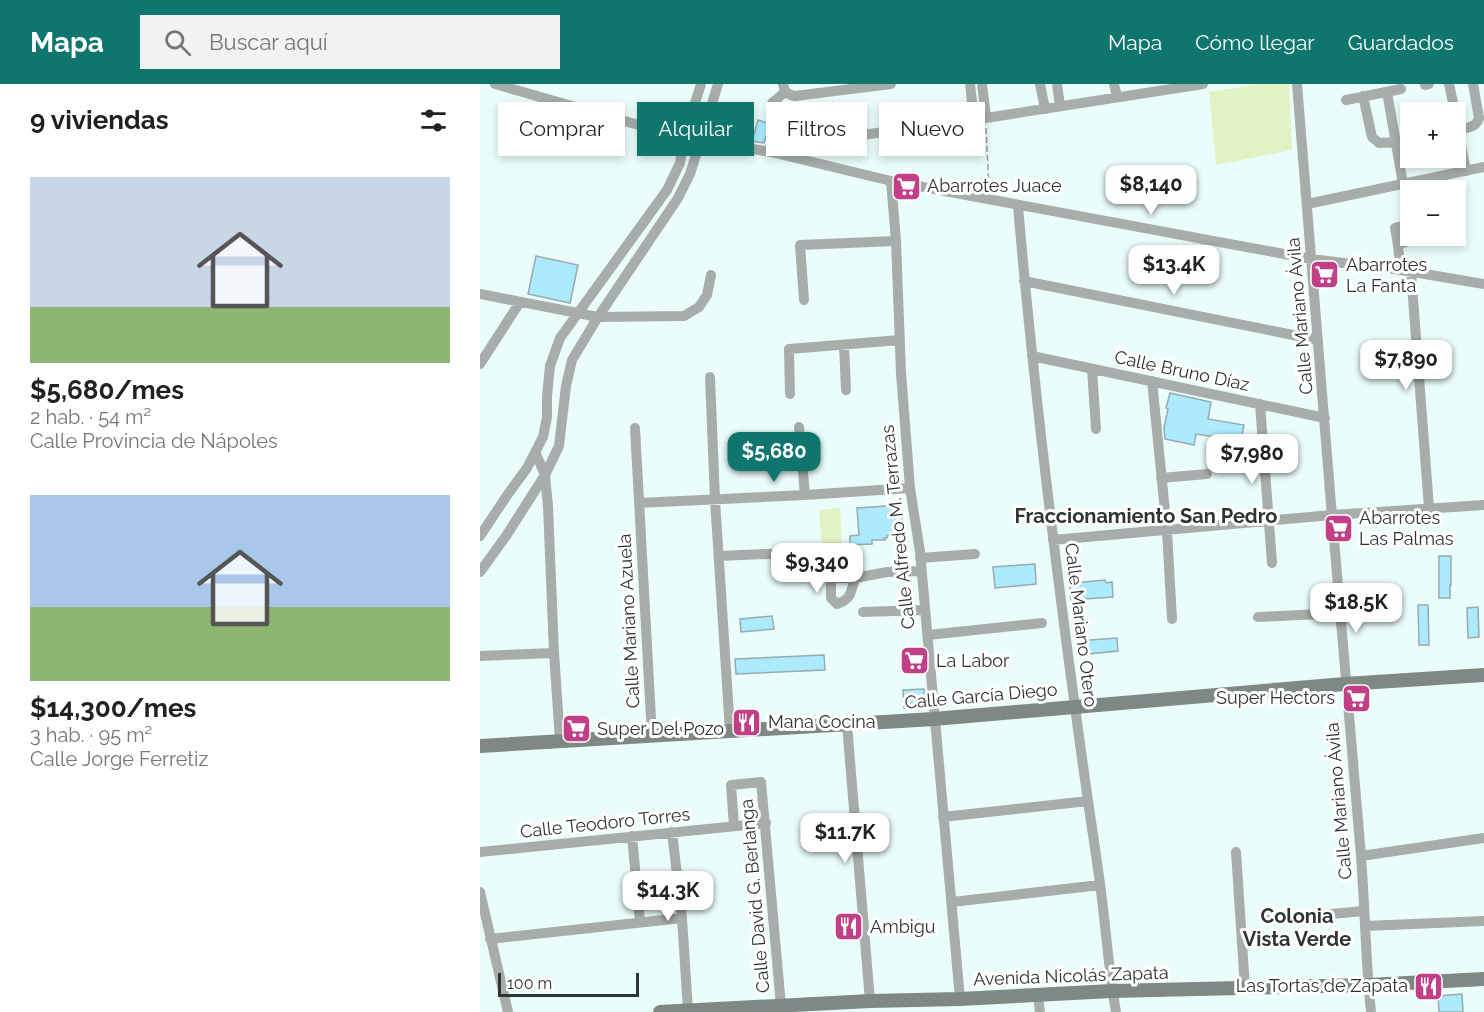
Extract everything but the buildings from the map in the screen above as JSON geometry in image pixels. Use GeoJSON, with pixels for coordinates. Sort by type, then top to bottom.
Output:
{"type":"FeatureCollection","features":[{"type":"Feature","properties":{"kind":"street"},"geometry":{"type":"LineString","coordinates":[[495,84],[637,125]]}},
{"type":"Feature","properties":{"kind":"street"},"geometry":{"type":"LineString","coordinates":[[695,102],[701,84]]}},
{"type":"Feature","properties":{"kind":"street"},"geometry":{"type":"LineString","coordinates":[[712,102],[718,84]]}},
{"type":"Feature","properties":{"kind":"street"},"geometry":{"type":"LineString","coordinates":[[773,102],[784,88],[789,95],[795,96],[891,84]]}},
{"type":"Feature","properties":{"kind":"street"},"geometry":{"type":"LineString","coordinates":[[970,84],[972,102]]}},
{"type":"Feature","properties":{"kind":"street"},"geometry":{"type":"LineString","coordinates":[[982,84],[986,118],[1117,98],[1132,89],[1203,84]]}},
{"type":"Feature","properties":{"kind":"street"},"geometry":{"type":"LineString","coordinates":[[1040,84],[1045,109]]}},
{"type":"Feature","properties":{"kind":"street"},"geometry":{"type":"LineString","coordinates":[[1057,84],[1060,106]]}},
{"type":"Feature","properties":{"kind":"street"},"geometry":{"type":"LineString","coordinates":[[1114,84],[1117,98]]}},
{"type":"Feature","properties":{"kind":"street","name":"Calle Mariano Ávila"},"geometry":{"type":"LineString","coordinates":[[1297,84],[1361,856],[1371,1012]]}},
{"type":"Feature","properties":{"kind":"street"},"geometry":{"type":"LineString","coordinates":[[1449,84],[1453,102]]}},
{"type":"Feature","properties":{"kind":"street"},"geometry":{"type":"LineString","coordinates":[[1466,128],[1473,127],[1479,118],[1473,84]]}},
{"type":"Feature","properties":{"kind":"street"},"geometry":{"type":"LineString","coordinates":[[1346,100],[1401,89]]}},
{"type":"Feature","properties":{"kind":"street"},"geometry":{"type":"LineString","coordinates":[[1387,92],[1402,180]]}},
{"type":"Feature","properties":{"kind":"street"},"geometry":{"type":"LineString","coordinates":[[1364,96],[1372,137],[1379,143],[1396,142]]}},
{"type":"Feature","properties":{"kind":"street"},"geometry":{"type":"LineString","coordinates":[[480,536],[536,454],[543,437],[550,366],[560,338],[667,190],[681,156]]}},
{"type":"Feature","properties":{"kind":"street"},"geometry":{"type":"LineString","coordinates":[[480,572],[545,475],[559,446],[566,386],[573,360],[598,317],[678,198],[690,174],[695,156]]}},
{"type":"Feature","properties":{"kind":"street"},"geometry":{"type":"LineString","coordinates":[[787,156],[891,181],[1311,260],[1406,271],[1484,284]]}},
{"type":"Feature","properties":{"kind":"street"},"geometry":{"type":"LineString","coordinates":[[813,156],[815,163]]}},
{"type":"Feature","properties":{"kind":"street"},"geometry":{"type":"LineString","coordinates":[[1422,180],[1484,167]]}},
{"type":"Feature","properties":{"kind":"street","name":"Calle Alfredo M. Terrazas"},"geometry":{"type":"LineString","coordinates":[[891,181],[910,488],[922,571],[961,1005]]}},
{"type":"Feature","properties":{"kind":"street"},"geometry":{"type":"LineString","coordinates":[[1307,204],[1400,185]]}},
{"type":"Feature","properties":{"kind":"street","name":"Calle Mariano Otero"},"geometry":{"type":"LineString","coordinates":[[1018,206],[1024,281],[1053,540],[1116,1012]]}},
{"type":"Feature","properties":{"kind":"street"},"geometry":{"type":"LineString","coordinates":[[1400,227],[1395,228],[1399,244],[1398,250],[1406,271],[1429,508]]}},
{"type":"Feature","properties":{"kind":"street"},"geometry":{"type":"LineString","coordinates":[[804,300],[800,245],[896,241]]}},
{"type":"Feature","properties":{"kind":"street"},"geometry":{"type":"LineString","coordinates":[[480,294],[598,317],[684,316],[699,307],[708,295],[711,275]]}},
{"type":"Feature","properties":{"kind":"street"},"geometry":{"type":"LineString","coordinates":[[1024,281],[1318,340]]}},
{"type":"Feature","properties":{"kind":"street"},"geometry":{"type":"LineString","coordinates":[[480,364],[520,302]]}},
{"type":"Feature","properties":{"kind":"street"},"geometry":{"type":"LineString","coordinates":[[790,394],[789,349],[900,340]]}},
{"type":"Feature","properties":{"kind":"street"},"geometry":{"type":"LineString","coordinates":[[844,345],[846,390]]}},
{"type":"Feature","properties":{"kind":"street","name":"Calle Bruno Díaz"},"geometry":{"type":"LineString","coordinates":[[1032,356],[1325,418]]}},
{"type":"Feature","properties":{"kind":"street"},"geometry":{"type":"LineString","coordinates":[[1092,369],[1096,429]]}},
{"type":"Feature","properties":{"kind":"street"},"geometry":{"type":"LineString","coordinates":[[710,377],[715,500],[730,731]]}},
{"type":"Feature","properties":{"kind":"street"},"geometry":{"type":"LineString","coordinates":[[1152,381],[1167,531],[1172,619]]}},
{"type":"Feature","properties":{"kind":"street"},"geometry":{"type":"LineString","coordinates":[[1260,404],[1272,563]]}},
{"type":"Feature","properties":{"kind":"street"},"geometry":{"type":"LineString","coordinates":[[799,427],[805,495]]}},
{"type":"Feature","properties":{"kind":"street","name":"Calle Mariano Azuela"},"geometry":{"type":"LineString","coordinates":[[635,428],[652,736]]}},
{"type":"Feature","properties":{"kind":"street"},"geometry":{"type":"LineString","coordinates":[[536,454],[545,475],[548,506],[560,741]]}},
{"type":"Feature","properties":{"kind":"street"},"geometry":{"type":"LineString","coordinates":[[1161,478],[1207,474]]}},
{"type":"Feature","properties":{"kind":"street"},"geometry":{"type":"LineString","coordinates":[[639,503],[910,488]]}},
{"type":"Feature","properties":{"kind":"street"},"geometry":{"type":"LineString","coordinates":[[1053,540],[1332,515],[1484,505]]}},
{"type":"Feature","properties":{"kind":"street"},"geometry":{"type":"LineString","coordinates":[[719,556],[789,553]]}},
{"type":"Feature","properties":{"kind":"street"},"geometry":{"type":"LineString","coordinates":[[920,558],[975,554]]}},
{"type":"Feature","properties":{"kind":"street"},"geometry":{"type":"LineString","coordinates":[[855,578],[850,596],[845,602],[837,604],[831,598],[831,574],[855,578],[887,572],[922,571]]}},
{"type":"Feature","properties":{"kind":"street"},"geometry":{"type":"LineString","coordinates":[[863,612],[925,610]]}},
{"type":"Feature","properties":{"kind":"street"},"geometry":{"type":"LineString","coordinates":[[1258,617],[1340,613]]}},
{"type":"Feature","properties":{"kind":"street"},"geometry":{"type":"LineString","coordinates":[[928,635],[1042,623]]}},
{"type":"Feature","properties":{"kind":"street"},"geometry":{"type":"LineString","coordinates":[[480,656],[554,653]]}},
{"type":"Feature","properties":{"kind":"street","name":"Calle García Diego"},"geometry":{"type":"LineString","coordinates":[[480,746],[934,719],[1346,684],[1484,675]]}},
{"type":"Feature","properties":{"kind":"street"},"geometry":{"type":"LineString","coordinates":[[847,725],[870,1001]]}},
{"type":"Feature","properties":{"kind":"street","name":"Calle David G. Berlanga"},"geometry":{"type":"LineString","coordinates":[[734,826],[731,785],[761,782],[782,1006]]}},
{"type":"Feature","properties":{"kind":"street"},"geometry":{"type":"LineString","coordinates":[[943,817],[1088,801]]}},
{"type":"Feature","properties":{"kind":"street","name":"Calle Teodoro Torres"},"geometry":{"type":"LineString","coordinates":[[480,852],[766,823]]}},
{"type":"Feature","properties":{"kind":"street"},"geometry":{"type":"LineString","coordinates":[[672,832],[682,918],[688,1010]]}},
{"type":"Feature","properties":{"kind":"street"},"geometry":{"type":"LineString","coordinates":[[632,836],[640,922]]}},
{"type":"Feature","properties":{"kind":"street"},"geometry":{"type":"LineString","coordinates":[[1361,856],[1484,838]]}},
{"type":"Feature","properties":{"kind":"street"},"geometry":{"type":"LineString","coordinates":[[1236,852],[1245,988]]}},
{"type":"Feature","properties":{"kind":"street"},"geometry":{"type":"LineString","coordinates":[[952,902],[1100,885]]}},
{"type":"Feature","properties":{"kind":"street"},"geometry":{"type":"LineString","coordinates":[[480,892],[508,1012]]}},
{"type":"Feature","properties":{"kind":"street"},"geometry":{"type":"LineString","coordinates":[[1266,920],[1364,911]]}},
{"type":"Feature","properties":{"kind":"street"},"geometry":{"type":"LineString","coordinates":[[490,939],[682,918]]}},
{"type":"Feature","properties":{"kind":"street"},"geometry":{"type":"LineString","coordinates":[[1365,926],[1484,921]]}},
{"type":"Feature","properties":{"kind":"street","name":"Avenida Nicolás Zapata"},"geometry":{"type":"LineString","coordinates":[[660,1012],[748,1010],[782,1006],[836,1008],[870,1001],[961,1005],[1038,995],[1112,991],[1484,980]]}},
{"type":"Feature","properties":{"kind":"street"},"geometry":{"type":"LineString","coordinates":[[1038,995],[1040,1012]]}},
{"type":"Feature","properties":{"kind":"path"},"geometry":{"type":"LineString","coordinates":[[986,118],[989,200]]}},
{"type":"Feature","properties":{"kind":"green space"},"geometry":{"type":"Polygon","coordinates":[[[1259,84],[1289,84],[1292,150],[1216,165],[1209,92],[1259,84]]]}},
{"type":"Feature","properties":{"kind":"green space"},"geometry":{"type":"Polygon","coordinates":[[[840,508],[842,544],[822,545],[819,510],[840,508]]]}},
{"type":"Feature","properties":{"kind":"place","name":"Abarrotes Juace"},"geometry":{"type":"Point","coordinates":[906,186]}},
{"type":"Feature","properties":{"kind":"place","name":"Abarrotes La Fanta"},"geometry":{"type":"Point","coordinates":[1325,275]}},
{"type":"Feature","properties":{"kind":"place","name":"Abarrotes Las Palmas"},"geometry":{"type":"Point","coordinates":[1338,528]}},
{"type":"Feature","properties":{"kind":"place","name":"La Labor"},"geometry":{"type":"Point","coordinates":[915,661]}},
{"type":"Feature","properties":{"kind":"place","name":"Super Hectors"},"geometry":{"type":"Point","coordinates":[1356,698]}},
{"type":"Feature","properties":{"kind":"place","name":"Mana Cocina"},"geometry":{"type":"Point","coordinates":[747,722]}},
{"type":"Feature","properties":{"kind":"place","name":"Super Del Pozo"},"geometry":{"type":"Point","coordinates":[576,729]}},
{"type":"Feature","properties":{"kind":"place","name":"Ambigu"},"geometry":{"type":"Point","coordinates":[849,927]}},
{"type":"Feature","properties":{"kind":"place","name":"Las Tortas de Zapata"},"geometry":{"type":"Point","coordinates":[1429,986]}},
{"type":"Feature","properties":{"kind":"district","name":"Fraccionamiento San Pedro"},"geometry":{"type":"Point","coordinates":[1146,516]}},
{"type":"Feature","properties":{"kind":"district","name":"Colonia Vista Verde"},"geometry":{"type":"Point","coordinates":[1297,928]}}]}
